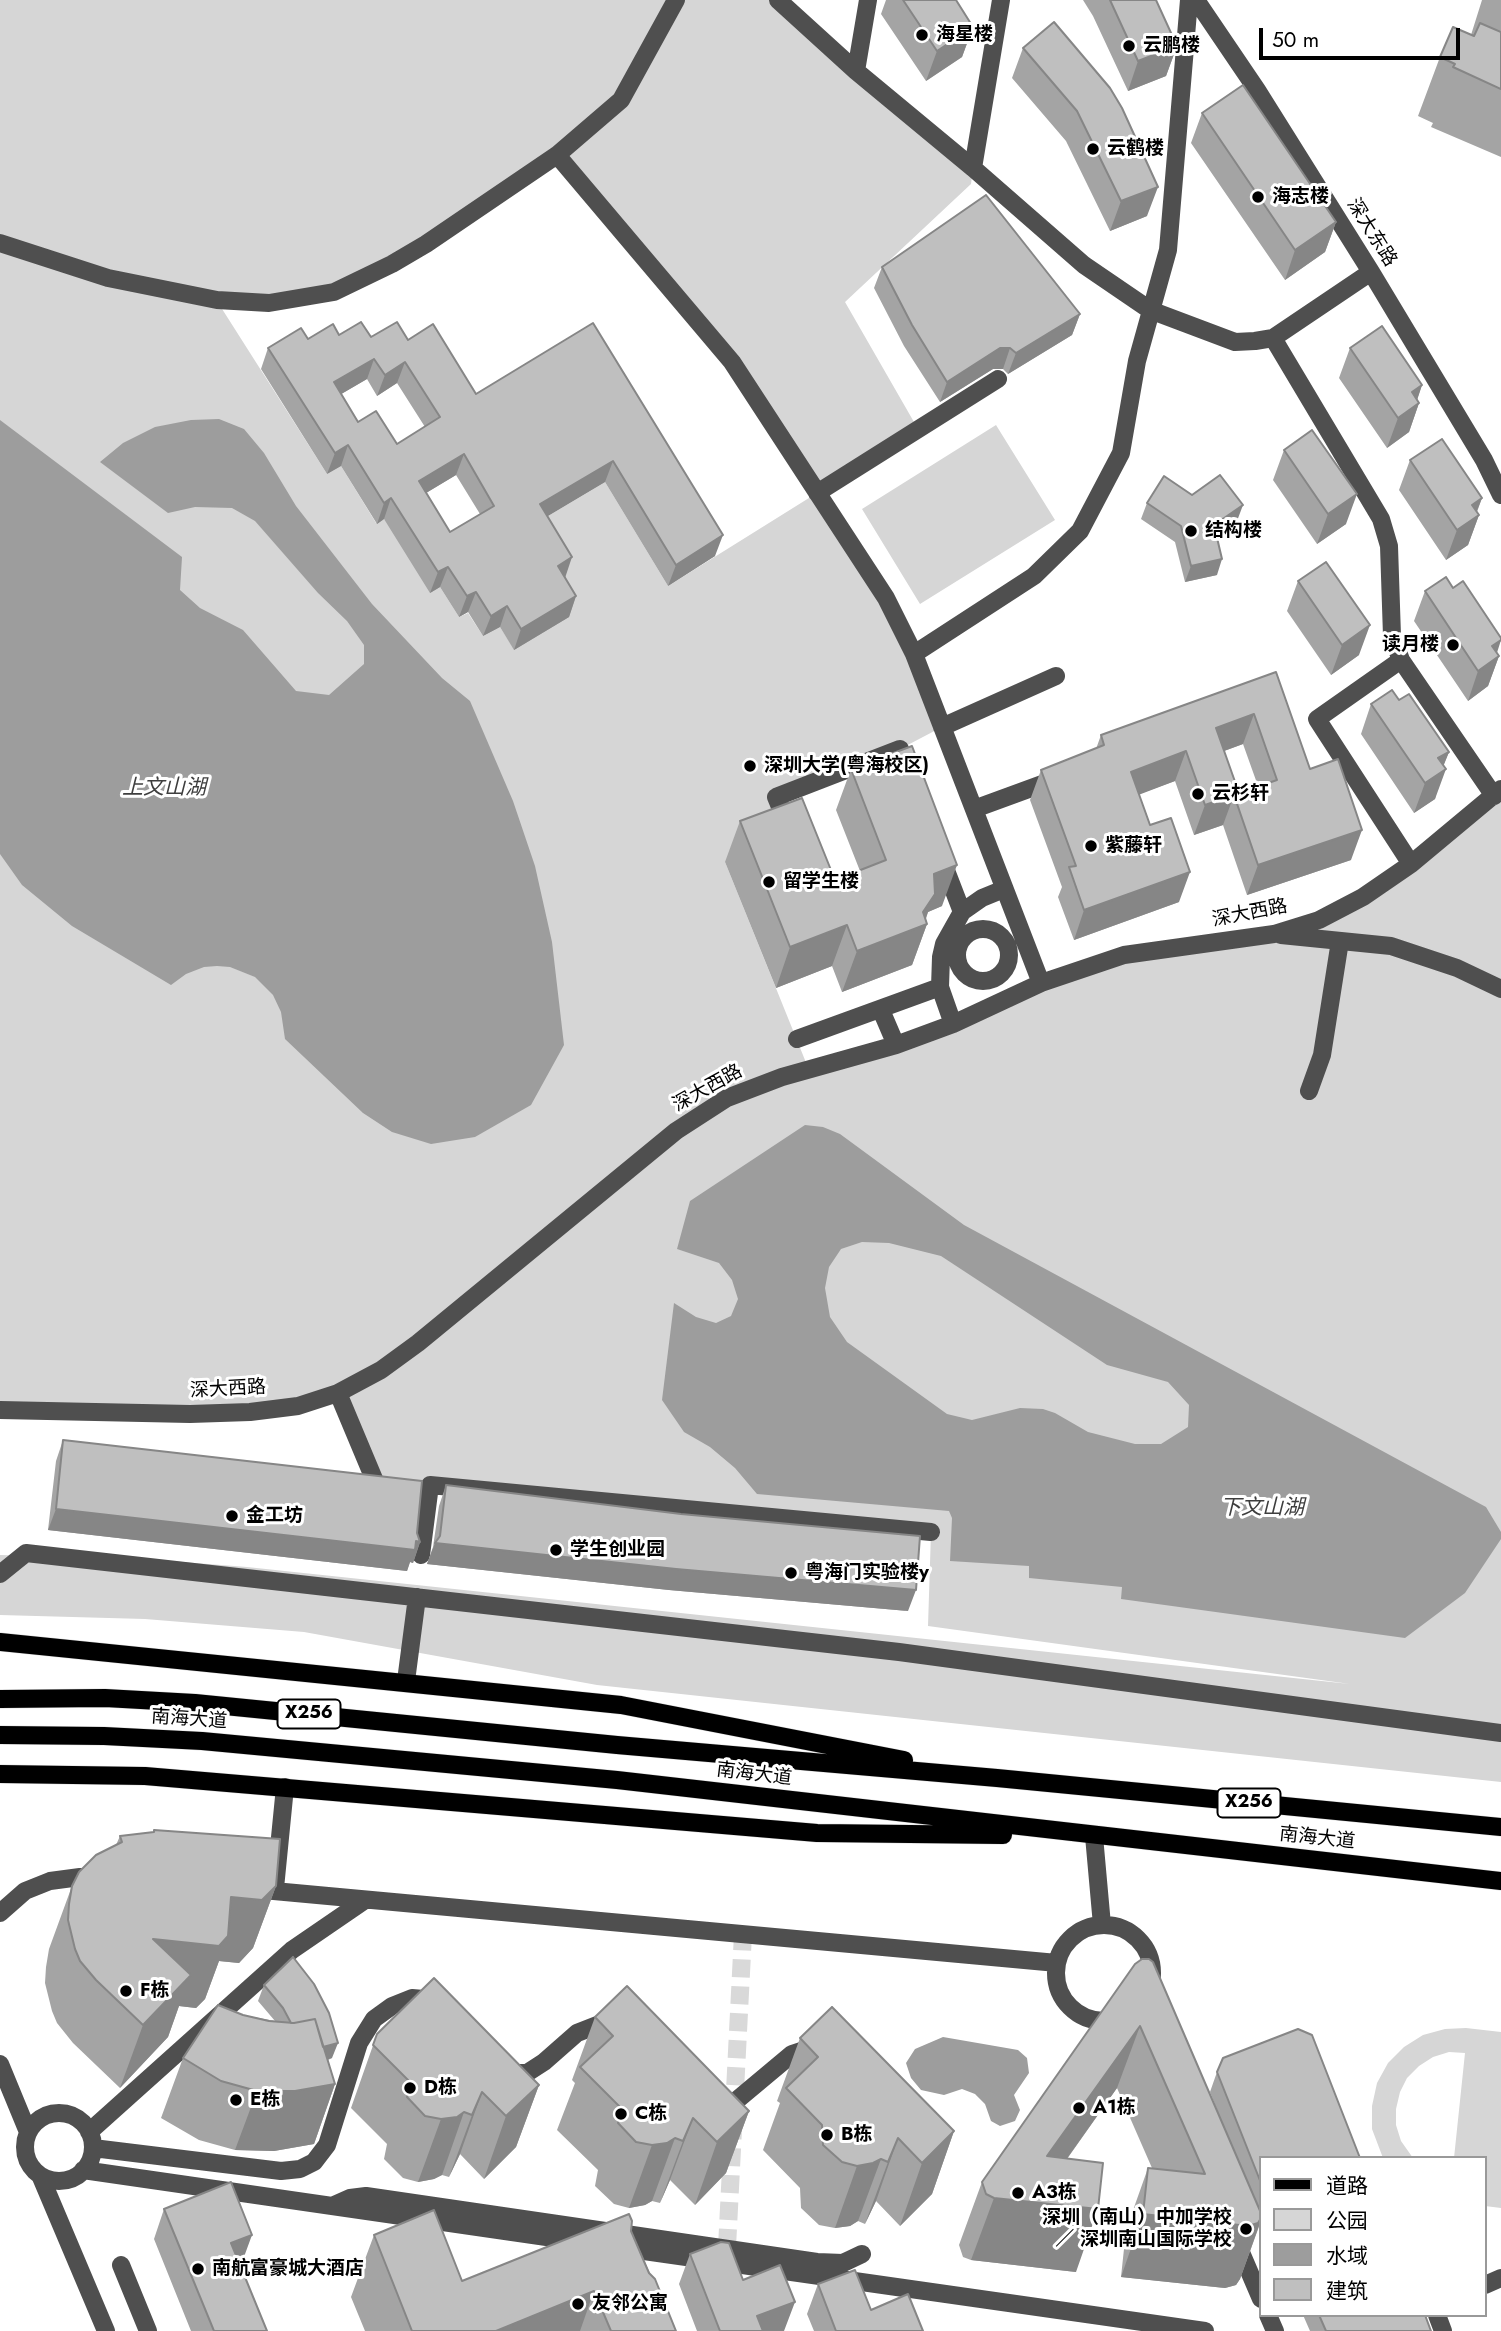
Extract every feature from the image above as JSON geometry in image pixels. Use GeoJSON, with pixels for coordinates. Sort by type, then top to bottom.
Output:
{"type":"FeatureCollection","features":[{"type":"Feature","properties":{"kind":"main road"},"geometry":{"type":"LineString","coordinates":[[0,1642],[406,1681],[621,1705],[996,1778]]}},
{"type":"Feature","properties":{"kind":"main road","name":"南海大道"},"geometry":{"type":"LineString","coordinates":[[0,1699],[105,1698],[195,1703],[1501,1828]]}},
{"type":"Feature","properties":{"kind":"main road","name":"南海大道"},"geometry":{"type":"LineString","coordinates":[[0,1735],[104,1736],[216,1743],[617,1780],[1501,1881]]}},
{"type":"Feature","properties":{"kind":"main road"},"geometry":{"type":"LineString","coordinates":[[0,1774],[145,1776],[817,1833],[1094,1836]]}},
{"type":"Feature","properties":{"kind":"street"},"geometry":{"type":"LineString","coordinates":[[0,243],[108,278],[217,300],[269,303],[334,292],[426,244],[557,155],[621,100],[676,0]]}},
{"type":"Feature","properties":{"kind":"street"},"geometry":{"type":"LineString","coordinates":[[778,0],[856,71],[1084,265],[1150,310],[1235,342],[1273,338],[1371,272]]}},
{"type":"Feature","properties":{"kind":"street"},"geometry":{"type":"LineString","coordinates":[[856,71],[868,0]]}},
{"type":"Feature","properties":{"kind":"street"},"geometry":{"type":"LineString","coordinates":[[973,168],[1001,0]]}},
{"type":"Feature","properties":{"kind":"street"},"geometry":{"type":"LineString","coordinates":[[914,654],[1034,576],[1080,531],[1121,453],[1138,361],[1168,250],[1189,0]]}},
{"type":"Feature","properties":{"kind":"street","name":"深大东路"},"geometry":{"type":"LineString","coordinates":[[1196,0],[1257,90],[1371,272],[1501,495]]}},
{"type":"Feature","properties":{"kind":"street"},"geometry":{"type":"LineString","coordinates":[[557,155],[732,362],[886,598],[914,654],[1041,983]]}},
{"type":"Feature","properties":{"kind":"street"},"geometry":{"type":"LineString","coordinates":[[1273,338],[1381,519],[1388,546],[1392,636],[1401,660],[1498,792]]}},
{"type":"Feature","properties":{"kind":"street"},"geometry":{"type":"LineString","coordinates":[[817,493],[998,379]]}},
{"type":"Feature","properties":{"kind":"street"},"geometry":{"type":"LineString","coordinates":[[1401,660],[1317,719],[1411,864]]}},
{"type":"Feature","properties":{"kind":"street"},"geometry":{"type":"LineString","coordinates":[[942,727],[1056,676]]}},
{"type":"Feature","properties":{"kind":"street"},"geometry":{"type":"LineString","coordinates":[[788,826],[776,797],[900,749],[914,787]]}},
{"type":"Feature","properties":{"kind":"street"},"geometry":{"type":"LineString","coordinates":[[974,809],[1058,778]]}},
{"type":"Feature","properties":{"kind":"street","name":"深大西路"},"geometry":{"type":"LineString","coordinates":[[0,1410],[190,1414],[250,1412],[298,1406],[338,1393],[381,1370],[418,1343],[676,1131],[702,1113],[751,1087],[895,1045],[953,1024],[1041,983],[1124,955],[1274,934],[1320,920],[1363,897],[1411,864],[1498,792]]}},
{"type":"Feature","properties":{"kind":"street"},"geometry":{"type":"LineString","coordinates":[[938,849],[962,912]]}},
{"type":"Feature","properties":{"kind":"street"},"geometry":{"type":"LineString","coordinates":[[953,1024],[940,988],[944,944],[962,912],[982,898],[1004,889]]}},
{"type":"Feature","properties":{"kind":"street"},"geometry":{"type":"LineString","coordinates":[[1274,934],[1391,946],[1457,968],[1501,989]]}},
{"type":"Feature","properties":{"kind":"street"},"geometry":{"type":"LineString","coordinates":[[1309,1091],[1322,1055],[1340,941]]}},
{"type":"Feature","properties":{"kind":"street"},"geometry":{"type":"LineString","coordinates":[[797,1038],[940,988]]}},
{"type":"Feature","properties":{"kind":"street"},"geometry":{"type":"LineString","coordinates":[[881,1010],[895,1045]]}},
{"type":"Feature","properties":{"kind":"street"},"geometry":{"type":"LineString","coordinates":[[338,1393],[381,1480],[347,1476]]}},
{"type":"Feature","properties":{"kind":"street"},"geometry":{"type":"LineString","coordinates":[[421,1555],[423,1484],[931,1532]]}},
{"type":"Feature","properties":{"kind":"street"},"geometry":{"type":"LineString","coordinates":[[0,1574],[26,1553],[899,1652],[1501,1733]]}},
{"type":"Feature","properties":{"kind":"street"},"geometry":{"type":"LineString","coordinates":[[406,1681],[417,1597]]}},
{"type":"Feature","properties":{"kind":"street"},"geometry":{"type":"LineString","coordinates":[[274,1891],[285,1787]]}},
{"type":"Feature","properties":{"kind":"street"},"geometry":{"type":"LineString","coordinates":[[1094,1836],[1102,1925]]}},
{"type":"Feature","properties":{"kind":"street"},"geometry":{"type":"LineString","coordinates":[[0,1913],[25,1891],[50,1881],[80,1878],[121,1880]]}},
{"type":"Feature","properties":{"kind":"street"},"geometry":{"type":"LineString","coordinates":[[233,1888],[1057,1963]]}},
{"type":"Feature","properties":{"kind":"street"},"geometry":{"type":"LineString","coordinates":[[91,2140],[292,1950],[365,1900]]}},
{"type":"Feature","properties":{"kind":"street"},"geometry":{"type":"LineString","coordinates":[[1102,1925],[1115,1926],[1137,1939],[1150,1961],[1150,1987],[1139,2015],[1115,2020],[1091,2020],[1080,2015],[1063,1998],[1056,1975],[1061,1950],[1078,1932],[1102,1925]]}},
{"type":"Feature","properties":{"kind":"street"},"geometry":{"type":"LineString","coordinates":[[91,2140],[281,2171],[300,2169],[314,2162],[327,2145],[359,2043],[374,2019],[392,2006],[412,1998],[434,1999],[450,2012]]}},
{"type":"Feature","properties":{"kind":"street"},"geometry":{"type":"LineString","coordinates":[[489,2067],[510,2075],[527,2073],[577,2033],[600,2024],[625,2025]]}},
{"type":"Feature","properties":{"kind":"street"},"geometry":{"type":"LineString","coordinates":[[699,2104],[706,2107],[721,2106],[737,2100],[792,2054],[807,2049],[833,2051]]}},
{"type":"Feature","properties":{"kind":"street"},"geometry":{"type":"LineString","coordinates":[[0,2064],[28,2132]]}},
{"type":"Feature","properties":{"kind":"street"},"geometry":{"type":"LineString","coordinates":[[63,2113],[82,2122],[91,2140],[90,2160],[83,2171],[74,2177],[62,2181],[50,2180],[31,2167],[27,2159],[25,2146],[28,2132],[42,2117],[63,2113]]}},
{"type":"Feature","properties":{"kind":"street"},"geometry":{"type":"LineString","coordinates":[[83,2171],[1205,2331]]}},
{"type":"Feature","properties":{"kind":"street"},"geometry":{"type":"LineString","coordinates":[[40,2175],[106,2331]]}},
{"type":"Feature","properties":{"kind":"street"},"geometry":{"type":"LineString","coordinates":[[332,2206],[350,2197],[366,2196],[817,2262],[843,2263],[862,2254]]}},
{"type":"Feature","properties":{"kind":"street"},"geometry":{"type":"LineString","coordinates":[[1229,2223],[1260,2297]]}},
{"type":"Feature","properties":{"kind":"street"},"geometry":{"type":"LineString","coordinates":[[121,2265],[148,2331]]}},
{"type":"Feature","properties":{"kind":"green space","name":"深圳大学(粤海校区)"},"geometry":{"type":"Polygon","coordinates":[[[0,0],[778,0],[973,168],[971,184],[845,302],[918,429],[817,493],[886,598],[942,727],[900,749],[772,799],[787,839],[725,862],[809,1070],[1124,955],[1319,920],[1501,789],[1501,1782],[597,1685],[304,1632],[145,1619],[0,1615],[0,1555],[131,1558],[247,1567],[1350,1684],[928,1626],[931,1532],[374,1479],[337,1393],[298,1406],[0,1410],[0,0]],[[557,155],[334,292],[217,301],[327,474],[341,466],[376,523],[384,519],[440,587],[459,617],[468,613],[483,636],[500,627],[514,649],[533,525],[605,482],[668,586],[817,493],[732,362],[557,155]]]}},
{"type":"Feature","properties":{"kind":"green space"},"geometry":{"type":"Polygon","coordinates":[[[996,425],[1055,520],[920,604],[862,509],[996,425]]]}},
{"type":"Feature","properties":{"kind":"green space"},"geometry":{"type":"Polygon","coordinates":[[[1466,2028],[1501,2032],[1501,2208],[1487,2206],[1487,2156],[1454,2156],[1465,2053],[1449,2052],[1433,2057],[1407,2078],[1396,2109],[1396,2125],[1401,2141],[1412,2156],[1382,2156],[1372,2129],[1372,2106],[1377,2083],[1388,2063],[1404,2047],[1423,2035],[1445,2029],[1466,2028]]]}},
{"type":"Feature","properties":{"kind":"water","name":"上文山湖"},"geometry":{"type":"Polygon","coordinates":[[[219,419],[244,429],[264,453],[296,506],[372,604],[442,678],[470,701],[513,801],[535,866],[552,942],[564,1045],[531,1105],[475,1137],[431,1144],[392,1132],[363,1113],[285,1039],[281,1012],[273,995],[255,977],[230,967],[204,967],[186,974],[171,985],[72,926],[22,885],[0,854],[0,420],[182,557],[180,590],[200,608],[243,630],[296,691],[329,695],[364,664],[364,645],[347,621],[318,593],[255,521],[232,508],[195,507],[168,513],[100,462],[123,443],[155,427],[191,420],[219,419]]]}},
{"type":"Feature","properties":{"kind":"water","name":"下文山湖"},"geometry":{"type":"Polygon","coordinates":[[[805,1125],[823,1127],[840,1134],[964,1225],[1486,1507],[1501,1532],[1501,1539],[1465,1593],[1405,1638],[1121,1599],[1122,1587],[1029,1578],[1029,1566],[950,1561],[952,1518],[949,1511],[757,1494],[735,1468],[710,1447],[684,1432],[662,1400],[674,1303],[696,1317],[716,1323],[731,1316],[738,1299],[732,1280],[719,1263],[677,1249],[690,1201],[805,1125]],[[862,1242],[841,1249],[829,1267],[825,1288],[830,1317],[847,1342],[947,1414],[972,1420],[1020,1408],[1043,1409],[1088,1432],[1135,1444],[1161,1444],[1188,1427],[1189,1405],[1168,1382],[1107,1365],[941,1256],[889,1243],[862,1242]]]}},
{"type":"Feature","properties":{"kind":"water"},"geometry":{"type":"Polygon","coordinates":[[[943,2037],[1018,2050],[1027,2058],[1029,2073],[1014,2095],[1020,2110],[1015,2121],[1000,2126],[991,2121],[985,2104],[975,2094],[962,2089],[944,2095],[921,2090],[911,2078],[906,2063],[915,2049],[943,2037]]]}},
{"type":"Feature","properties":{"kind":"building"},"geometry":{"type":"Polygon","coordinates":[[[903,0],[956,0],[973,27],[937,51],[903,0]]]}},
{"type":"Feature","properties":{"kind":"building"},"geometry":{"type":"Polygon","coordinates":[[[1110,0],[1156,0],[1177,46],[1138,61],[1110,0]]]}},
{"type":"Feature","properties":{"kind":"building"},"geometry":{"type":"Polygon","coordinates":[[[1054,22],[1110,88],[1158,187],[1121,201],[1077,111],[1023,48],[1054,22]]]}},
{"type":"Feature","properties":{"kind":"building"},"geometry":{"type":"Polygon","coordinates":[[[1480,23],[1501,32],[1501,89],[1453,67],[1455,64],[1440,57],[1453,27],[1474,36],[1480,23]]]}},
{"type":"Feature","properties":{"kind":"building"},"geometry":{"type":"Polygon","coordinates":[[[1243,85],[1336,222],[1295,250],[1202,113],[1243,85]]]}},
{"type":"Feature","properties":{"kind":"building"},"geometry":{"type":"Polygon","coordinates":[[[986,195],[1080,314],[1016,353],[1010,348],[1000,348],[947,382],[912,325],[882,267],[986,195]]]}},
{"type":"Feature","properties":{"kind":"building"},"geometry":{"type":"Polygon","coordinates":[[[361,322],[371,337],[397,322],[408,340],[433,324],[476,394],[593,323],[723,535],[676,565],[613,461],[540,504],[572,557],[558,566],[576,596],[521,629],[507,606],[491,616],[476,592],[467,596],[448,567],[438,572],[391,498],[384,503],[348,445],[335,453],[268,348],[301,328],[308,339],[333,324],[339,335],[361,322]],[[374,359],[334,382],[358,422],[376,411],[397,444],[440,417],[405,362],[385,375],[374,359]],[[464,454],[419,481],[450,532],[494,506],[464,454]]]}},
{"type":"Feature","properties":{"kind":"building"},"geometry":{"type":"Polygon","coordinates":[[[1382,326],[1422,385],[1412,392],[1419,403],[1398,418],[1350,348],[1382,326]]]}},
{"type":"Feature","properties":{"kind":"building"},"geometry":{"type":"Polygon","coordinates":[[[1312,430],[1357,494],[1328,514],[1284,450],[1312,430]]]}},
{"type":"Feature","properties":{"kind":"building"},"geometry":{"type":"Polygon","coordinates":[[[1442,439],[1482,498],[1472,505],[1479,515],[1457,530],[1410,460],[1442,439]]]}},
{"type":"Feature","properties":{"kind":"building","name":"结构楼"},"geometry":{"type":"Polygon","coordinates":[[[1220,475],[1243,505],[1214,525],[1222,559],[1191,566],[1181,526],[1147,503],[1164,476],[1192,495],[1220,475]]]}},
{"type":"Feature","properties":{"kind":"building"},"geometry":{"type":"Polygon","coordinates":[[[1326,562],[1370,625],[1342,645],[1298,581],[1326,562]]]}},
{"type":"Feature","properties":{"kind":"building"},"geometry":{"type":"Polygon","coordinates":[[[1446,577],[1453,588],[1463,581],[1501,638],[1492,646],[1499,656],[1478,671],[1425,591],[1446,577]]]}},
{"type":"Feature","properties":{"kind":"building"},"geometry":{"type":"Polygon","coordinates":[[[1276,672],[1310,769],[1338,759],[1362,830],[1258,865],[1234,795],[1205,805],[1186,751],[1131,772],[1150,825],[1171,818],[1190,872],[1084,910],[1069,867],[1076,866],[1041,770],[1104,745],[1101,735],[1276,672]],[[1254,714],[1216,728],[1239,793],[1277,780],[1254,714]]]}},
{"type":"Feature","properties":{"kind":"building"},"geometry":{"type":"Polygon","coordinates":[[[1392,690],[1399,700],[1409,694],[1449,752],[1438,758],[1446,769],[1425,783],[1371,704],[1392,690]]]}},
{"type":"Feature","properties":{"kind":"building"},"geometry":{"type":"Polygon","coordinates":[[[912,746],[957,865],[934,874],[935,894],[923,912],[927,924],[857,951],[847,925],[790,947],[740,821],[802,798],[835,880],[886,860],[851,769],[912,746]]]}},
{"type":"Feature","properties":{"kind":"building","name":"金工坊"},"geometry":{"type":"Polygon","coordinates":[[[63,1440],[422,1481],[417,1533],[420,1542],[416,1541],[415,1550],[56,1509],[63,1440]]]}},
{"type":"Feature","properties":{"kind":"building"},"geometry":{"type":"Polygon","coordinates":[[[446,1485],[681,1514],[920,1536],[916,1590],[676,1569],[435,1543],[440,1536],[446,1485]]]}},
{"type":"Feature","properties":{"kind":"building"},"geometry":{"type":"Polygon","coordinates":[[[154,1830],[280,1839],[276,1886],[262,1900],[231,1897],[228,1936],[219,1946],[153,1939],[191,1975],[143,2025],[80,1961],[68,1920],[72,1886],[79,1872],[96,1855],[122,1842],[120,1836],[154,1830]]]}},
{"type":"Feature","properties":{"kind":"building"},"geometry":{"type":"Polygon","coordinates":[[[293,1957],[314,1984],[329,2013],[338,2043],[323,2047],[315,2019],[291,2023],[283,2008],[264,1985],[293,1957]]]}},
{"type":"Feature","properties":{"kind":"building"},"geometry":{"type":"Polygon","coordinates":[[[1142,1959],[1153,1962],[1260,2211],[1258,2223],[1248,2226],[1143,2214],[1148,2168],[1205,2174],[1140,2026],[1047,2156],[1103,2163],[1098,2209],[994,2198],[986,2194],[982,2182],[1135,1964],[1142,1959]]]}},
{"type":"Feature","properties":{"kind":"building"},"geometry":{"type":"Polygon","coordinates":[[[434,1978],[539,2085],[506,2116],[482,2092],[472,2115],[464,2112],[457,2117],[441,2119],[425,2116],[407,2097],[410,2082],[373,2045],[377,2034],[434,1978]]]}},
{"type":"Feature","properties":{"kind":"building"},"geometry":{"type":"Polygon","coordinates":[[[627,1986],[749,2111],[717,2142],[693,2118],[683,2141],[675,2138],[667,2143],[652,2145],[636,2142],[618,2123],[621,2108],[580,2067],[613,2036],[595,2017],[627,1986]]]}},
{"type":"Feature","properties":{"kind":"building"},"geometry":{"type":"Polygon","coordinates":[[[218,2005],[269,2021],[294,2023],[315,2019],[335,2084],[295,2091],[257,2091],[221,2081],[183,2058],[218,2005]]]}},
{"type":"Feature","properties":{"kind":"building"},"geometry":{"type":"Polygon","coordinates":[[[832,2007],[954,2131],[922,2163],[898,2138],[888,2162],[881,2159],[857,2166],[842,2162],[823,2145],[822,2125],[786,2088],[818,2057],[800,2038],[832,2007]]]}},
{"type":"Feature","properties":{"kind":"building"},"geometry":{"type":"Polygon","coordinates":[[[1298,2029],[1312,2035],[1359,2156],[1260,2156],[1260,2180],[1217,2072],[1223,2058],[1298,2029]]]}},
{"type":"Feature","properties":{"kind":"building"},"geometry":{"type":"Polygon","coordinates":[[[231,2182],[252,2235],[231,2243],[267,2331],[214,2331],[164,2209],[231,2182]]]}},
{"type":"Feature","properties":{"kind":"building"},"geometry":{"type":"Polygon","coordinates":[[[434,2210],[462,2281],[629,2214],[632,2221],[631,2231],[649,2273],[655,2279],[676,2331],[611,2331],[594,2291],[496,2331],[412,2331],[374,2235],[434,2210]]]}},
{"type":"Feature","properties":{"kind":"building"},"geometry":{"type":"Polygon","coordinates":[[[721,2242],[729,2243],[743,2280],[780,2265],[795,2302],[757,2316],[763,2331],[720,2331],[690,2254],[721,2242]]]}},
{"type":"Feature","properties":{"kind":"building"},"geometry":{"type":"Polygon","coordinates":[[[855,2270],[871,2310],[908,2294],[923,2331],[836,2331],[818,2284],[855,2270]]]}},
{"type":"Feature","properties":{"kind":"building"},"geometry":{"type":"Polygon","coordinates":[[[1320,2317],[1426,2317],[1431,2331],[1326,2331],[1320,2317]]]}},
{"type":"Feature","properties":{"kind":"tunnel"},"geometry":{"type":"LineString","coordinates":[[727,2247],[743,1934]]}},
{"type":"Feature","properties":{"kind":"place","name":"海星楼"},"geometry":{"type":"Point","coordinates":[922,35]}},
{"type":"Feature","properties":{"kind":"place","name":"云鹏楼"},"geometry":{"type":"Point","coordinates":[1129,46]}},
{"type":"Feature","properties":{"kind":"place","name":"云鹤楼"},"geometry":{"type":"Point","coordinates":[1093,149]}},
{"type":"Feature","properties":{"kind":"place","name":"海志楼"},"geometry":{"type":"Point","coordinates":[1258,197]}},
{"type":"Feature","properties":{"kind":"place","name":"结构楼"},"geometry":{"type":"Point","coordinates":[1191,531]}},
{"type":"Feature","properties":{"kind":"place","name":"读月楼"},"geometry":{"type":"Point","coordinates":[1453,645]}},
{"type":"Feature","properties":{"kind":"place","name":"深圳大学(粤海校区)"},"geometry":{"type":"Point","coordinates":[750,766]}},
{"type":"Feature","properties":{"kind":"place","name":"云杉轩"},"geometry":{"type":"Point","coordinates":[1198,794]}},
{"type":"Feature","properties":{"kind":"place","name":"紫藤轩"},"geometry":{"type":"Point","coordinates":[1091,846]}},
{"type":"Feature","properties":{"kind":"place","name":"留学生楼"},"geometry":{"type":"Point","coordinates":[769,882]}},
{"type":"Feature","properties":{"kind":"place","name":"金工坊"},"geometry":{"type":"Point","coordinates":[232,1516]}},
{"type":"Feature","properties":{"kind":"place","name":"学生创业园"},"geometry":{"type":"Point","coordinates":[556,1550]}},
{"type":"Feature","properties":{"kind":"place","name":"粤海门实验楼y"},"geometry":{"type":"Point","coordinates":[791,1573]}},
{"type":"Feature","properties":{"kind":"place","name":"F栋"},"geometry":{"type":"Point","coordinates":[126,1991]}},
{"type":"Feature","properties":{"kind":"place","name":"D栋"},"geometry":{"type":"Point","coordinates":[410,2088]}},
{"type":"Feature","properties":{"kind":"place","name":"E栋"},"geometry":{"type":"Point","coordinates":[236,2100]}},
{"type":"Feature","properties":{"kind":"place","name":"A1栋"},"geometry":{"type":"Point","coordinates":[1079,2108]}},
{"type":"Feature","properties":{"kind":"place","name":"C栋"},"geometry":{"type":"Point","coordinates":[621,2114]}},
{"type":"Feature","properties":{"kind":"place","name":"B栋"},"geometry":{"type":"Point","coordinates":[827,2135]}},
{"type":"Feature","properties":{"kind":"place","name":"A3栋"},"geometry":{"type":"Point","coordinates":[1018,2193]}},
{"type":"Feature","properties":{"kind":"place","name":"深圳（南山）中加学校 ／ 深圳南山国际学校"},"geometry":{"type":"Point","coordinates":[1246,2229]}},
{"type":"Feature","properties":{"kind":"place","name":"南航富豪城大酒店"},"geometry":{"type":"Point","coordinates":[198,2269]}},
{"type":"Feature","properties":{"kind":"place","name":"友邻公寓"},"geometry":{"type":"Point","coordinates":[578,2304]}}]}
